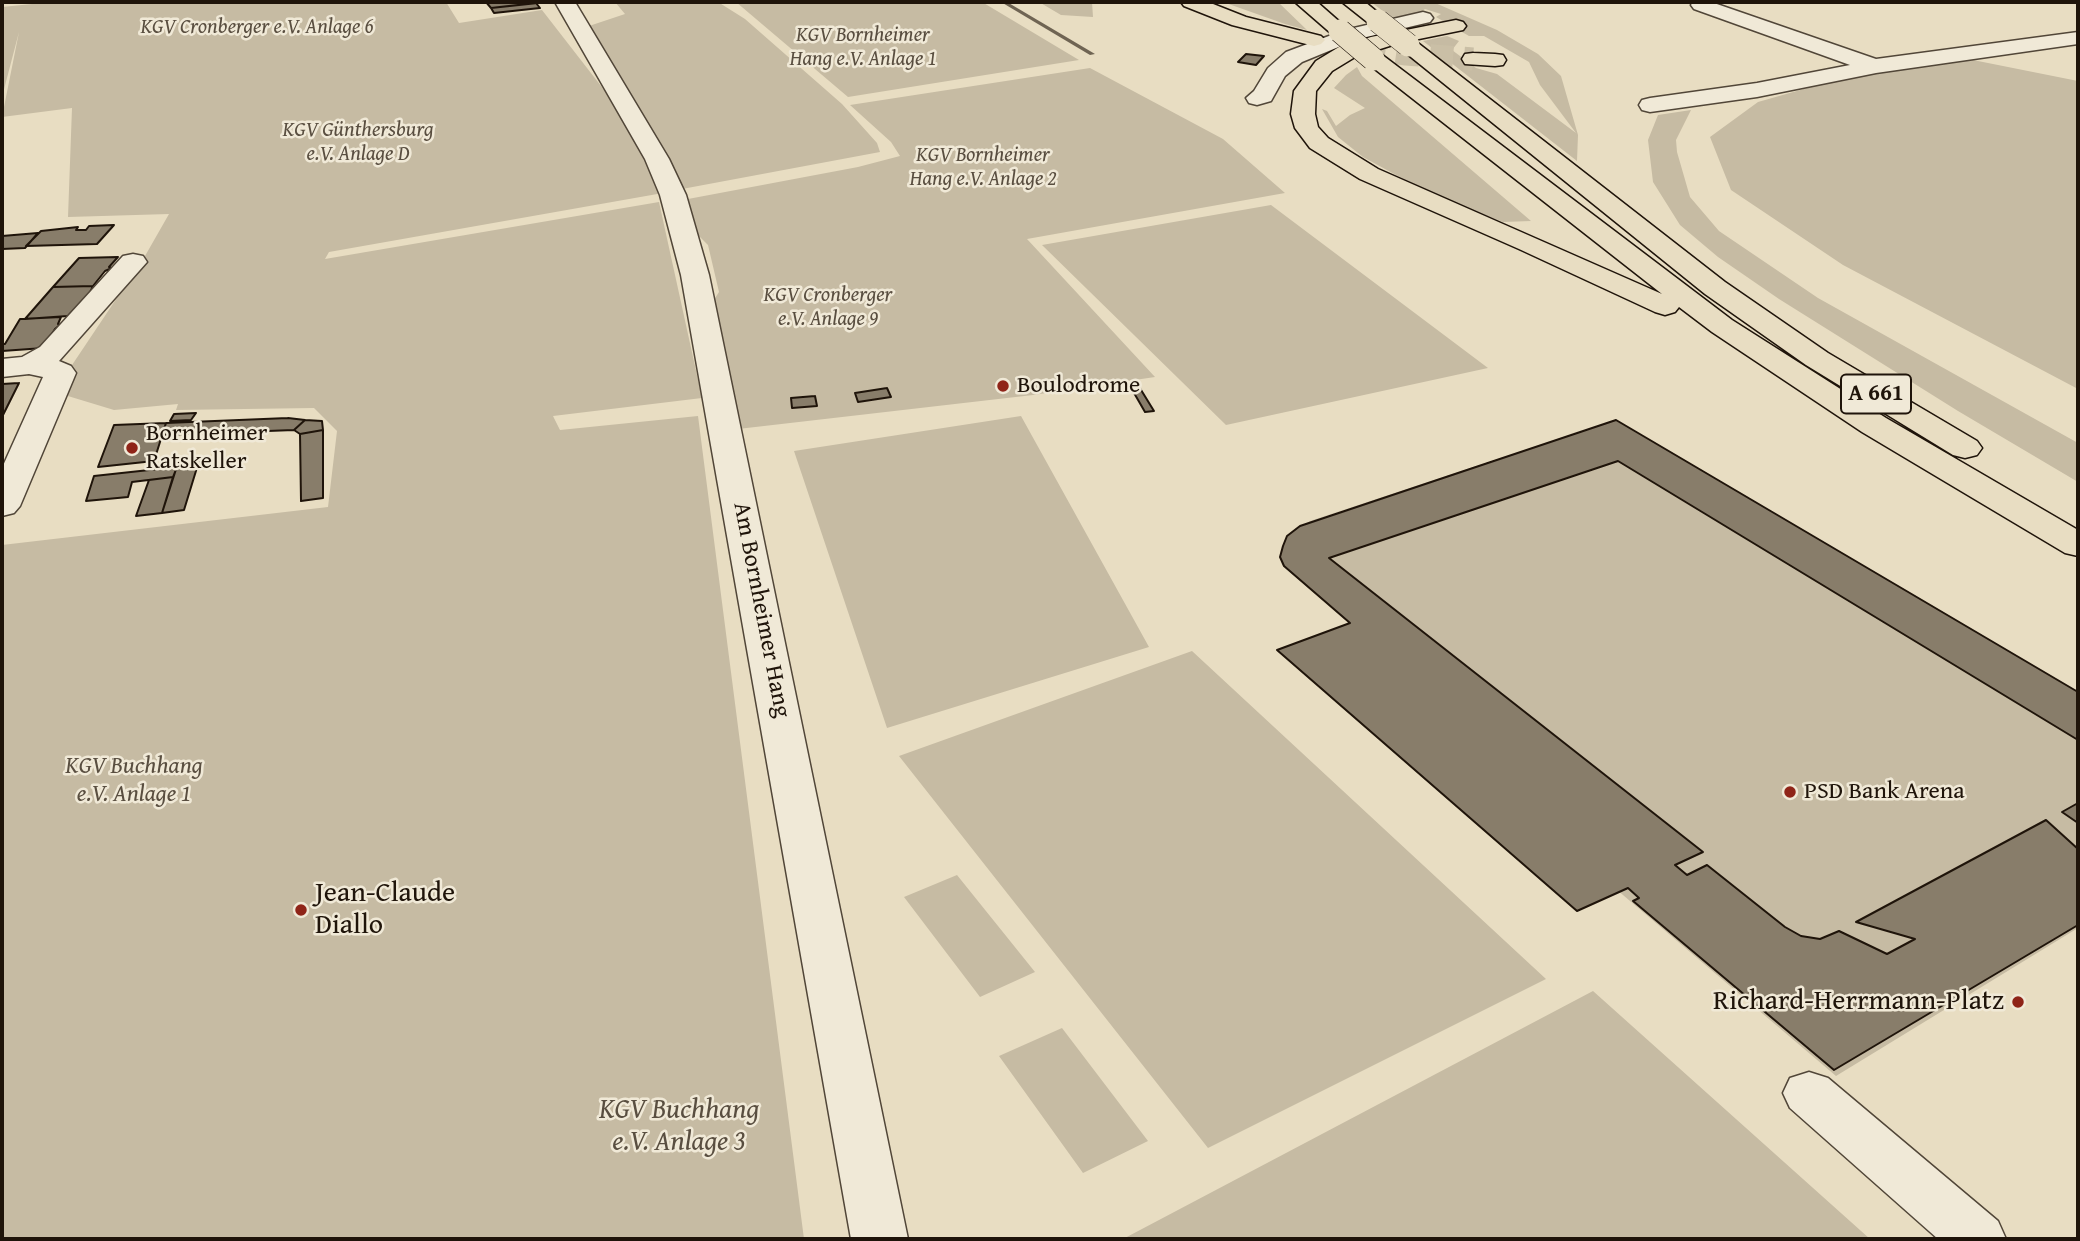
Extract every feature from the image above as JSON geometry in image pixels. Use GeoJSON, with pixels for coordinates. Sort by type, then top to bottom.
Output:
{"type":"FeatureCollection","features":[{"type":"Feature","properties":{"kind":"highway"},"geometry":{"type":"LineString","coordinates":[[1191,2],[1239,21],[1314,40]]}},
{"type":"Feature","properties":{"kind":"highway","name":"A 661"},"geometry":{"type":"LineString","coordinates":[[1305,2],[1373,59],[1649,273],[1779,365],[1874,425],[2078,545]]}},
{"type":"Feature","properties":{"kind":"highway","name":"A 661"},"geometry":{"type":"LineString","coordinates":[[1352,2],[1715,288],[1817,359],[2078,515]]}},
{"type":"Feature","properties":{"kind":"highway"},"geometry":{"type":"LineString","coordinates":[[1456,26],[1378,41],[1347,52],[1324,66],[1315,74],[1305,91],[1303,114],[1307,128],[1319,143],[1369,174],[1601,275],[1779,365]]}},
{"type":"Feature","properties":{"kind":"highway"},"geometry":{"type":"LineString","coordinates":[[1473,59],[1495,60]]}},
{"type":"Feature","properties":{"kind":"street","name":"Am Bornheimer Hang"},"geometry":{"type":"LineString","coordinates":[[567,4],[657,159],[673,195],[695,275],[880,1239]]}},
{"type":"Feature","properties":{"kind":"street"},"geometry":{"type":"LineString","coordinates":[[1701,5],[1876,66]]}},
{"type":"Feature","properties":{"kind":"street"},"geometry":{"type":"LineString","coordinates":[[1257,98],[1263,96],[1276,73],[1294,57],[1352,34],[1423,18]]}},
{"type":"Feature","properties":{"kind":"street"},"geometry":{"type":"LineString","coordinates":[[1650,105],[1757,90],[1876,66],[2078,38]]}},
{"type":"Feature","properties":{"kind":"street"},"geometry":{"type":"LineString","coordinates":[[27,367],[51,353],[133,262]]}},
{"type":"Feature","properties":{"kind":"street"},"geometry":{"type":"LineString","coordinates":[[2,506],[60,373],[27,367]]}},
{"type":"Feature","properties":{"kind":"street"},"geometry":{"type":"LineString","coordinates":[[1809,1093],[1978,1239]]}},
{"type":"Feature","properties":{"kind":"green space"},"geometry":{"type":"Polygon","coordinates":[[[52,2],[446,2],[459,23],[542,10],[608,95],[613,95],[663,193],[329,252],[325,259],[659,202],[702,398],[553,416],[560,430],[698,416],[804,1239],[2,1239],[2,545],[328,507],[337,431],[314,408],[176,410],[178,404],[114,410],[58,393],[66,374],[145,256],[169,214],[68,217],[72,108],[2,117],[19,32],[2,97],[2,7],[52,2]]]}},
{"type":"Feature","properties":{"kind":"green space"},"geometry":{"type":"Polygon","coordinates":[[[615,2],[718,2],[745,19],[842,104],[877,143],[880,152],[682,189],[589,26],[625,14],[615,2]]]}},
{"type":"Feature","properties":{"kind":"green space","name":"KGV Bornheimer Hang e.V. Anlage 1"},"geometry":{"type":"Polygon","coordinates":[[[736,2],[982,2],[1079,60],[848,97],[736,2]]]}},
{"type":"Feature","properties":{"kind":"green space"},"geometry":{"type":"Polygon","coordinates":[[[1039,2],[1092,2],[1093,17],[1061,15],[1039,2]]]}},
{"type":"Feature","properties":{"kind":"green space"},"geometry":{"type":"Polygon","coordinates":[[[1223,2],[1278,2],[1307,30],[1285,24],[1223,2]]]}},
{"type":"Feature","properties":{"kind":"green space"},"geometry":{"type":"Polygon","coordinates":[[[1371,2],[1433,2],[1497,30],[1538,54],[1561,76],[1578,135],[1577,161],[1423,41],[1447,36],[1459,41],[1452,50],[1476,68],[1497,74],[1576,133],[1540,85],[1529,62],[1484,36],[1469,36],[1436,17],[1441,14],[1425,9],[1418,14],[1392,18],[1371,2]]]}},
{"type":"Feature","properties":{"kind":"green space"},"geometry":{"type":"Polygon","coordinates":[[[1963,58],[2078,81],[2078,389],[1843,265],[1731,190],[1710,137],[1758,102],[1832,81],[1963,58]]]}},
{"type":"Feature","properties":{"kind":"green space"},"geometry":{"type":"Polygon","coordinates":[[[1357,67],[1362,76],[1531,221],[1503,222],[1447,200],[1363,157],[1338,137],[1322,109],[1327,111],[1336,126],[1365,108],[1334,88],[1357,67]]]}},
{"type":"Feature","properties":{"kind":"green space"},"geometry":{"type":"Polygon","coordinates":[[[1090,68],[1223,139],[1285,193],[1027,239],[1155,377],[1033,395],[738,429],[710,306],[719,292],[708,245],[695,232],[688,199],[858,167],[900,156],[891,142],[850,105],[1090,68]]]}},
{"type":"Feature","properties":{"kind":"green space"},"geometry":{"type":"Polygon","coordinates":[[[1691,110],[1676,140],[1677,152],[1690,197],[1719,231],[1818,298],[2078,443],[2078,482],[1779,299],[1718,257],[1680,225],[1653,182],[1648,140],[1658,115],[1691,110]]]}},
{"type":"Feature","properties":{"kind":"green space"},"geometry":{"type":"Polygon","coordinates":[[[1271,205],[1488,368],[1226,425],[1042,245],[1271,205]]]}},
{"type":"Feature","properties":{"kind":"green space"},"geometry":{"type":"Polygon","coordinates":[[[1021,416],[1149,647],[887,728],[794,451],[1021,416]]]}},
{"type":"Feature","properties":{"kind":"green space","name":"PSD Bank Arena"},"geometry":{"type":"Polygon","coordinates":[[[1616,420],[2078,692],[2078,928],[1836,1076],[1317,635],[1350,623],[1291,573],[1280,557],[1287,536],[1310,521],[1616,420]]]}},
{"type":"Feature","properties":{"kind":"green space"},"geometry":{"type":"Polygon","coordinates":[[[1192,651],[1546,979],[1208,1148],[899,756],[1192,651]]]}},
{"type":"Feature","properties":{"kind":"green space"},"geometry":{"type":"Polygon","coordinates":[[[957,875],[1035,972],[980,997],[904,897],[957,875]]]}},
{"type":"Feature","properties":{"kind":"green space"},"geometry":{"type":"Polygon","coordinates":[[[1593,991],[1870,1239],[1123,1239],[1593,991]]]}},
{"type":"Feature","properties":{"kind":"green space"},"geometry":{"type":"Polygon","coordinates":[[[1062,1028],[1148,1141],[1083,1173],[999,1056],[1062,1028]]]}},
{"type":"Feature","properties":{"kind":"building"},"geometry":{"type":"Polygon","coordinates":[[[486,2],[547,2],[491,8],[486,2]]]}},
{"type":"Feature","properties":{"kind":"building"},"geometry":{"type":"Polygon","coordinates":[[[536,3],[540,8],[494,13],[491,8],[536,3]]]}},
{"type":"Feature","properties":{"kind":"building"},"geometry":{"type":"Polygon","coordinates":[[[1246,54],[1264,56],[1256,65],[1238,62],[1246,54]]]}},
{"type":"Feature","properties":{"kind":"building"},"geometry":{"type":"Polygon","coordinates":[[[114,225],[97,244],[26,246],[41,231],[78,227],[76,230],[86,230],[89,226],[114,225]]]}},
{"type":"Feature","properties":{"kind":"building"},"geometry":{"type":"Polygon","coordinates":[[[38,233],[25,248],[2,249],[2,236],[38,233]]]}},
{"type":"Feature","properties":{"kind":"building"},"geometry":{"type":"Polygon","coordinates":[[[118,257],[109,267],[112,268],[105,271],[93,286],[53,287],[79,258],[118,257]]]}},
{"type":"Feature","properties":{"kind":"building"},"geometry":{"type":"Polygon","coordinates":[[[93,286],[89,295],[68,316],[25,319],[53,287],[93,286]]]}},
{"type":"Feature","properties":{"kind":"building"},"geometry":{"type":"Polygon","coordinates":[[[61,317],[58,324],[60,325],[44,348],[2,351],[2,344],[5,344],[20,319],[61,317]]]}},
{"type":"Feature","properties":{"kind":"building"},"geometry":{"type":"Polygon","coordinates":[[[19,383],[3,415],[2,415],[2,384],[19,383]]]}},
{"type":"Feature","properties":{"kind":"building"},"geometry":{"type":"Polygon","coordinates":[[[1138,385],[1154,411],[1145,412],[1130,386],[1138,385]]]}},
{"type":"Feature","properties":{"kind":"building"},"geometry":{"type":"Polygon","coordinates":[[[887,388],[891,397],[858,402],[855,393],[887,388]]]}},
{"type":"Feature","properties":{"kind":"building"},"geometry":{"type":"Polygon","coordinates":[[[815,396],[817,406],[792,408],[791,398],[815,396]]]}},
{"type":"Feature","properties":{"kind":"building"},"geometry":{"type":"Polygon","coordinates":[[[196,413],[191,420],[170,421],[174,414],[196,413]]]}},
{"type":"Feature","properties":{"kind":"building"},"geometry":{"type":"Polygon","coordinates":[[[288,418],[305,420],[294,430],[162,435],[166,423],[288,418]]]}},
{"type":"Feature","properties":{"kind":"building"},"geometry":{"type":"Polygon","coordinates":[[[305,420],[322,421],[323,430],[300,434],[294,430],[305,420]]]}},
{"type":"Feature","properties":{"kind":"building"},"geometry":{"type":"Polygon","coordinates":[[[1616,420],[2078,692],[2078,740],[1618,461],[1329,558],[1703,852],[1675,865],[1687,875],[1707,865],[1785,927],[1801,936],[1820,939],[1839,931],[1887,954],[1915,939],[1856,922],[2046,820],[2078,849],[2078,925],[1834,1070],[1633,901],[1639,898],[1628,888],[1577,911],[1277,650],[1350,623],[1284,566],[1280,557],[1287,536],[1300,526],[1616,420]]]}},
{"type":"Feature","properties":{"kind":"building","name":"Bornheimer Ratskeller"},"geometry":{"type":"Polygon","coordinates":[[[166,423],[154,461],[98,467],[114,425],[166,423]]]}},
{"type":"Feature","properties":{"kind":"building"},"geometry":{"type":"Polygon","coordinates":[[[323,430],[323,498],[301,501],[300,434],[323,430]]]}},
{"type":"Feature","properties":{"kind":"building"},"geometry":{"type":"Polygon","coordinates":[[[199,461],[184,510],[162,513],[178,463],[199,461]]]}},
{"type":"Feature","properties":{"kind":"building"},"geometry":{"type":"Polygon","coordinates":[[[177,467],[173,477],[132,482],[128,497],[86,501],[94,476],[177,467]]]}},
{"type":"Feature","properties":{"kind":"building"},"geometry":{"type":"Polygon","coordinates":[[[173,477],[162,513],[136,516],[149,480],[173,477]]]}},
{"type":"Feature","properties":{"kind":"building"},"geometry":{"type":"Polygon","coordinates":[[[2078,803],[2078,823],[2062,812],[2078,803]]]}},
{"type":"Feature","properties":{"kind":"waterway"},"geometry":{"type":"LineString","coordinates":[[1004,2],[1092,54]]}},
{"type":"Feature","properties":{"kind":"tunnel"},"geometry":{"type":"LineString","coordinates":[[1329,43],[1406,54],[1473,59]]}},
{"type":"Feature","properties":{"kind":"place","name":"Boulodrome"},"geometry":{"type":"Point","coordinates":[1003,386]}},
{"type":"Feature","properties":{"kind":"place","name":"Bornheimer Ratskeller"},"geometry":{"type":"Point","coordinates":[132,448]}},
{"type":"Feature","properties":{"kind":"place","name":"PSD Bank Arena"},"geometry":{"type":"Point","coordinates":[1790,792]}},
{"type":"Feature","properties":{"kind":"place","name":"Jean-Claude Diallo"},"geometry":{"type":"Point","coordinates":[301,910]}},
{"type":"Feature","properties":{"kind":"place","name":"Richard-Herrmann-Platz"},"geometry":{"type":"Point","coordinates":[2018,1002]}},
{"type":"Feature","properties":{"kind":"park label","name":"KGV Cronberger e.V. Anlage 6"},"geometry":{"type":"Point","coordinates":[257,28]}},
{"type":"Feature","properties":{"kind":"park label","name":"KGV Günthersburg e.V. Anlage D"},"geometry":{"type":"Point","coordinates":[358,143]}},
{"type":"Feature","properties":{"kind":"park label","name":"KGV Bornheimer Hang e.V. Anlage 2"},"geometry":{"type":"Point","coordinates":[983,168]}},
{"type":"Feature","properties":{"kind":"park label","name":"KGV Cronberger e.V. Anlage 9"},"geometry":{"type":"Point","coordinates":[828,308]}},
{"type":"Feature","properties":{"kind":"park label","name":"KGV Buchhang e.V. Anlage 1"},"geometry":{"type":"Point","coordinates":[134,781]}},
{"type":"Feature","properties":{"kind":"park label","name":"KGV Buchhang e.V. Anlage 3"},"geometry":{"type":"Point","coordinates":[679,1127]}}]}
